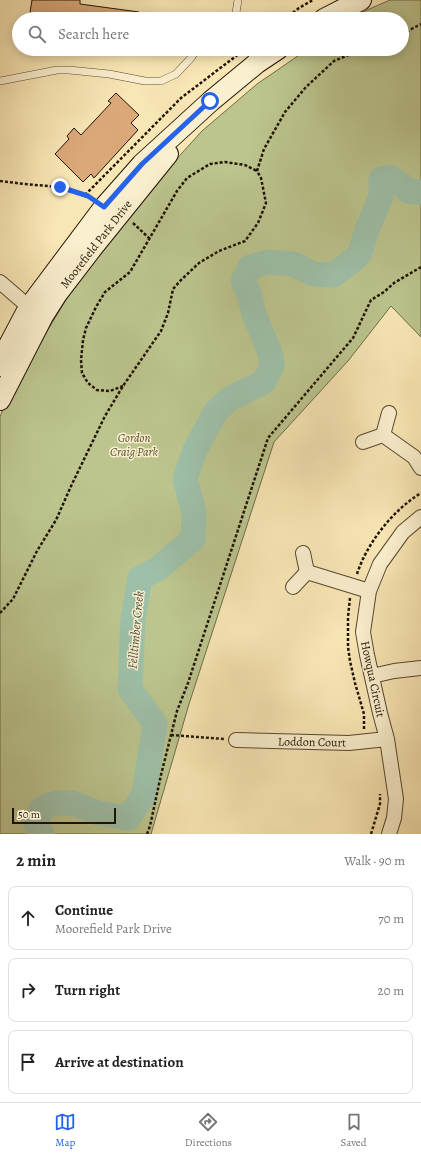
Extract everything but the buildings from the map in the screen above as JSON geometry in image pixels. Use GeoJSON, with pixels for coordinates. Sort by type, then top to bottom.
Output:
{"type":"FeatureCollection","features":[{"type":"Feature","properties":{"kind":"main road"},"geometry":{"type":"LineString","coordinates":[[338,12],[361,0]]}},
{"type":"Feature","properties":{"kind":"main road","name":"Moorefield Park Drive"},"geometry":{"type":"LineString","coordinates":[[0,366],[9,345],[36,311],[61,288],[93,246],[111,211],[248,56]]}},
{"type":"Feature","properties":{"kind":"main road","name":"Moorefield Park Drive"},"geometry":{"type":"LineString","coordinates":[[0,400],[36,311]]}},
{"type":"Feature","properties":{"kind":"street"},"geometry":{"type":"LineString","coordinates":[[0,282],[36,311]]}},
{"type":"Feature","properties":{"kind":"street"},"geometry":{"type":"LineString","coordinates":[[383,435],[389,413]]}},
{"type":"Feature","properties":{"kind":"street"},"geometry":{"type":"LineString","coordinates":[[363,442],[383,435]]}},
{"type":"Feature","properties":{"kind":"street"},"geometry":{"type":"LineString","coordinates":[[383,435],[414,457],[421,468]]}},
{"type":"Feature","properties":{"kind":"street","name":"Howqua Circuit"},"geometry":{"type":"LineString","coordinates":[[389,834],[394,818],[396,799],[387,739],[363,632],[369,591],[380,564],[403,532],[421,517]]}},
{"type":"Feature","properties":{"kind":"street"},"geometry":{"type":"LineString","coordinates":[[303,553],[307,572]]}},
{"type":"Feature","properties":{"kind":"street"},"geometry":{"type":"LineString","coordinates":[[307,572],[369,591]]}},
{"type":"Feature","properties":{"kind":"street"},"geometry":{"type":"LineString","coordinates":[[293,587],[307,572]]}},
{"type":"Feature","properties":{"kind":"street"},"geometry":{"type":"LineString","coordinates":[[372,676],[394,670],[421,668]]}},
{"type":"Feature","properties":{"kind":"street","name":"Loddon Court"},"geometry":{"type":"LineString","coordinates":[[236,740],[349,743],[387,739]]}},
{"type":"Feature","properties":{"kind":"lane"},"geometry":{"type":"LineString","coordinates":[[236,12],[238,0]]}},
{"type":"Feature","properties":{"kind":"lane"},"geometry":{"type":"LineString","coordinates":[[0,81],[57,70],[109,74],[145,81],[161,81],[176,74],[192,56]]}},
{"type":"Feature","properties":{"kind":"path"},"geometry":{"type":"LineString","coordinates":[[294,12],[313,0]]}},
{"type":"Feature","properties":{"kind":"path"},"geometry":{"type":"LineString","coordinates":[[409,30],[421,24]]}},
{"type":"Feature","properties":{"kind":"path"},"geometry":{"type":"LineString","coordinates":[[86,195],[181,98],[247,56]]}},
{"type":"Feature","properties":{"kind":"path"},"geometry":{"type":"LineString","coordinates":[[257,171],[264,150],[285,112],[306,87],[334,61],[346,56]]}},
{"type":"Feature","properties":{"kind":"path"},"geometry":{"type":"LineString","coordinates":[[0,613],[13,600],[37,551],[56,520],[96,436],[122,386],[161,332],[168,313],[173,290],[199,263],[219,251],[245,241],[258,223],[266,202],[261,178],[257,171],[245,165],[225,162],[210,164],[187,178],[177,191],[130,272],[105,292],[86,328],[83,340],[82,373],[88,383],[96,390],[110,390],[122,386]]}},
{"type":"Feature","properties":{"kind":"path"},"geometry":{"type":"LineString","coordinates":[[0,181],[60,187],[86,195],[133,223],[150,239]]}},
{"type":"Feature","properties":{"kind":"path"},"geometry":{"type":"LineString","coordinates":[[148,834],[177,711],[188,683],[268,438],[353,338],[371,300],[384,292],[394,283],[421,268]]}},
{"type":"Feature","properties":{"kind":"path"},"geometry":{"type":"LineString","coordinates":[[171,735],[236,740]]}},
{"type":"Feature","properties":{"kind":"green space","name":"Gordon Craig Park"},"geometry":{"type":"Polygon","coordinates":[[[390,0],[421,0],[421,337],[391,306],[348,361],[274,442],[189,704],[151,834],[0,834],[0,417],[7,398],[100,243],[202,131],[257,84],[298,56],[409,56],[409,12],[363,12],[390,0]]]}},
{"type":"Feature","properties":{"kind":"waterway","name":"Felltimber Creek"},"geometry":{"type":"LineString","coordinates":[[42,834],[36,824],[41,809],[55,803],[73,803],[98,813],[128,818],[144,795],[155,724],[130,689],[133,619],[140,578],[159,568],[193,539],[194,512],[185,479],[195,450],[216,411],[231,398],[264,382],[272,366],[270,353],[254,314],[249,294],[243,281],[250,267],[268,262],[293,264],[314,274],[334,275],[359,255],[368,227],[381,197],[381,179],[390,177],[410,192],[421,192]]}},
{"type":"Feature","properties":{"kind":"route"},"geometry":{"type":"LineString","coordinates":[[60,187],[88,196],[104,207],[142,164],[210,101]]}}]}
